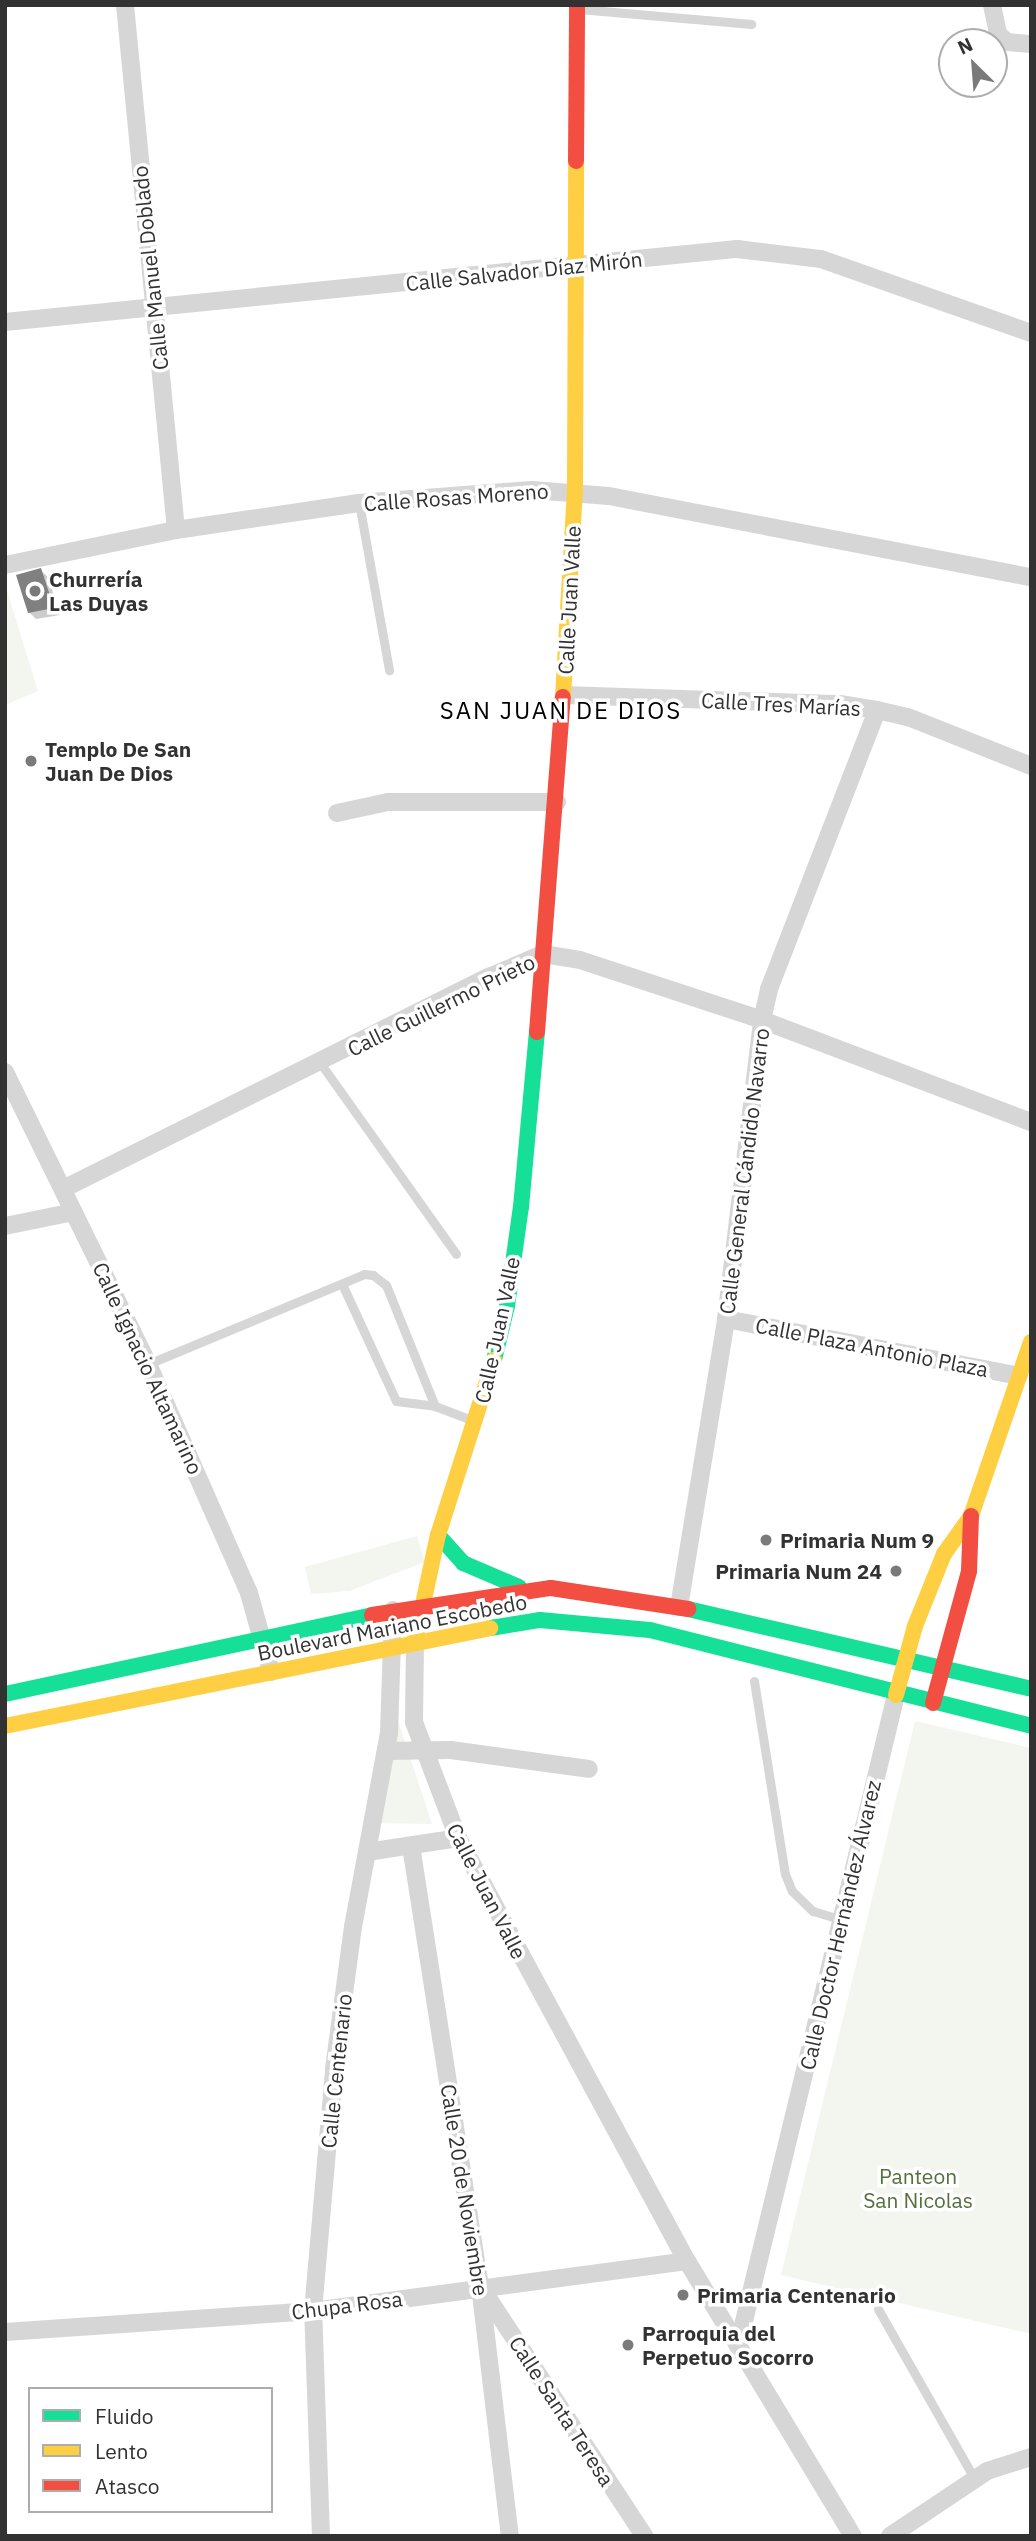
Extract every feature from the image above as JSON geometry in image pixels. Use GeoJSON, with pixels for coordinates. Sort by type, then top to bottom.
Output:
{"type":"FeatureCollection","features":[{"type":"Feature","properties":{"kind":"street","name":"Calle Manuel Doblado"},"geometry":{"type":"LineString","coordinates":[[125,5],[176,530]]}},
{"type":"Feature","properties":{"kind":"street"},"geometry":{"type":"LineString","coordinates":[[992,5],[998,34],[1007,42],[1031,44]]}},
{"type":"Feature","properties":{"kind":"street","name":"Calle Juan Valle"},"geometry":{"type":"LineString","coordinates":[[577,7],[575,491],[557,802],[521,1207],[507,1306],[476,1422],[438,1535],[421,1604],[415,1641],[414,1722],[421,1749],[458,1838],[687,2261],[853,2536]]}},
{"type":"Feature","properties":{"kind":"street","name":"Calle Salvador Díaz Mirón"},"geometry":{"type":"LineString","coordinates":[[5,322],[737,249],[776,250],[858,270],[1031,334]]}},
{"type":"Feature","properties":{"kind":"street","name":"Calle Rosas Moreno"},"geometry":{"type":"LineString","coordinates":[[5,565],[176,530],[359,503],[468,492],[575,491],[1031,576]]}},
{"type":"Feature","properties":{"kind":"street","name":"Calle Tres Marías"},"geometry":{"type":"LineString","coordinates":[[564,695],[840,704],[908,717],[1031,766]]}},
{"type":"Feature","properties":{"kind":"street","name":"Calle General Cándido Navarro"},"geometry":{"type":"LineString","coordinates":[[679,1607],[726,1319],[762,1020],[769,989],[877,710]]}},
{"type":"Feature","properties":{"kind":"street"},"geometry":{"type":"LineString","coordinates":[[337,813],[388,802],[557,802]]}},
{"type":"Feature","properties":{"kind":"street","name":"Calle Guillermo Prieto"},"geometry":{"type":"LineString","coordinates":[[63,1189],[321,1064],[489,976],[543,954],[580,960],[762,1020],[1031,1122]]}},
{"type":"Feature","properties":{"kind":"street","name":"Calle Ignacio Altamarino"},"geometry":{"type":"LineString","coordinates":[[5,1072],[148,1364],[249,1593],[264,1639],[271,1672]]}},
{"type":"Feature","properties":{"kind":"street"},"geometry":{"type":"LineString","coordinates":[[5,1226],[74,1212]]}},
{"type":"Feature","properties":{"kind":"street","name":"Calle Plaza Antonio Plaza"},"geometry":{"type":"LineString","coordinates":[[726,1319],[1018,1376]]}},
{"type":"Feature","properties":{"kind":"street","name":"Calle Doctor Hernández Álvarez"},"geometry":{"type":"LineString","coordinates":[[738,2346],[896,1695],[935,1573],[971,1516],[1031,1342]]}},
{"type":"Feature","properties":{"kind":"street","name":"Calle Doctor Hernández Álvarez"},"geometry":{"type":"LineString","coordinates":[[933,1703],[968,1571],[971,1516]]}},
{"type":"Feature","properties":{"kind":"street"},"geometry":{"type":"LineString","coordinates":[[438,1535],[463,1563],[524,1589]]}},
{"type":"Feature","properties":{"kind":"street","name":"Boulevard Mariano Escobedo"},"geometry":{"type":"LineString","coordinates":[[5,1694],[421,1604],[524,1589],[589,1591],[679,1607],[1031,1689]]}},
{"type":"Feature","properties":{"kind":"street","name":"Calle Centenario"},"geometry":{"type":"LineString","coordinates":[[321,2536],[313,2311],[334,2069],[367,1852],[386,1751],[393,1610]]}},
{"type":"Feature","properties":{"kind":"street","name":"Boulevard Mariano Escobedo"},"geometry":{"type":"LineString","coordinates":[[5,1726],[415,1641],[540,1620],[615,1624],[776,1660],[896,1695],[1031,1726]]}},
{"type":"Feature","properties":{"kind":"street"},"geometry":{"type":"LineString","coordinates":[[386,1751],[421,1749],[589,1769]]}},
{"type":"Feature","properties":{"kind":"street"},"geometry":{"type":"LineString","coordinates":[[367,1852],[458,1838]]}},
{"type":"Feature","properties":{"kind":"street","name":"Calle 20 de Noviembre"},"geometry":{"type":"LineString","coordinates":[[411,1846],[480,2286],[510,2536]]}},
{"type":"Feature","properties":{"kind":"street","name":"Chupa Rosa"},"geometry":{"type":"LineString","coordinates":[[5,2332],[313,2311],[480,2286],[687,2261]]}},
{"type":"Feature","properties":{"kind":"street","name":"Calle Santa Teresa"},"geometry":{"type":"LineString","coordinates":[[480,2286],[644,2536]]}},
{"type":"Feature","properties":{"kind":"street"},"geometry":{"type":"LineString","coordinates":[[890,2536],[975,2480],[1011,2460],[1031,2457]]}},
{"type":"Feature","properties":{"kind":"lane"},"geometry":{"type":"LineString","coordinates":[[577,7],[751,24]]}},
{"type":"Feature","properties":{"kind":"lane"},"geometry":{"type":"LineString","coordinates":[[359,503],[389,670]]}},
{"type":"Feature","properties":{"kind":"lane"},"geometry":{"type":"LineString","coordinates":[[321,1064],[456,1254]]}},
{"type":"Feature","properties":{"kind":"lane"},"geometry":{"type":"LineString","coordinates":[[148,1364],[365,1274],[380,1278],[386,1285],[435,1406]]}},
{"type":"Feature","properties":{"kind":"lane"},"geometry":{"type":"LineString","coordinates":[[342,1284],[396,1401],[435,1406],[476,1422]]}},
{"type":"Feature","properties":{"kind":"lane"},"geometry":{"type":"LineString","coordinates":[[754,1681],[785,1874],[792,1891],[813,1911],[842,1920]]}},
{"type":"Feature","properties":{"kind":"lane"},"geometry":{"type":"LineString","coordinates":[[878,2309],[975,2480]]}},
{"type":"Feature","properties":{"kind":"green space"},"geometry":{"type":"Polygon","coordinates":[[[5,584],[38,691],[5,705],[5,584]]]}},
{"type":"Feature","properties":{"kind":"green space"},"geometry":{"type":"Polygon","coordinates":[[[417,1536],[425,1562],[349,1591],[311,1594],[305,1567],[417,1536]]]}},
{"type":"Feature","properties":{"kind":"green space"},"geometry":{"type":"Polygon","coordinates":[[[397,1718],[432,1824],[379,1823],[397,1718]]]}},
{"type":"Feature","properties":{"kind":"green space","name":"Panteon San Nicolas"},"geometry":{"type":"Polygon","coordinates":[[[915,1721],[1031,1748],[1031,2334],[781,2275],[915,1721]]]}},
{"type":"Feature","properties":{"kind":"building","name":"Churrería Las Duyas"},"geometry":{"type":"Polygon","coordinates":[[[41,568],[54,608],[28,613],[16,575],[41,568]]]}},
{"type":"Feature","properties":{"kind":"traffic: fast"},"geometry":{"type":"LineString","coordinates":[[494,1360],[507,1306],[521,1207],[537,1032]]}},
{"type":"Feature","properties":{"kind":"traffic: fast"},"geometry":{"type":"LineString","coordinates":[[438,1535],[463,1563],[519,1587]]}},
{"type":"Feature","properties":{"kind":"traffic: fast"},"geometry":{"type":"LineString","coordinates":[[688,1609],[1031,1689]]}},
{"type":"Feature","properties":{"kind":"traffic: fast"},"geometry":{"type":"LineString","coordinates":[[5,1694],[372,1615]]}},
{"type":"Feature","properties":{"kind":"traffic: fast"},"geometry":{"type":"LineString","coordinates":[[490,1628],[540,1620],[650,1630],[1031,1726]]}},
{"type":"Feature","properties":{"kind":"traffic: slow"},"geometry":{"type":"LineString","coordinates":[[563,697],[575,491],[576,161]]}},
{"type":"Feature","properties":{"kind":"traffic: slow"},"geometry":{"type":"LineString","coordinates":[[896,1695],[915,1626],[944,1554],[971,1516],[1031,1342]]}},
{"type":"Feature","properties":{"kind":"traffic: slow"},"geometry":{"type":"LineString","coordinates":[[415,1641],[438,1535],[494,1360]]}},
{"type":"Feature","properties":{"kind":"traffic: slow"},"geometry":{"type":"LineString","coordinates":[[5,1726],[490,1628]]}},
{"type":"Feature","properties":{"kind":"traffic: jam"},"geometry":{"type":"LineString","coordinates":[[576,161],[577,5]]}},
{"type":"Feature","properties":{"kind":"traffic: jam"},"geometry":{"type":"LineString","coordinates":[[537,1032],[563,697]]}},
{"type":"Feature","properties":{"kind":"traffic: jam"},"geometry":{"type":"LineString","coordinates":[[933,1703],[969,1571],[971,1516]]}},
{"type":"Feature","properties":{"kind":"traffic: jam"},"geometry":{"type":"LineString","coordinates":[[372,1615],[551,1588],[688,1609]]}},
{"type":"Feature","properties":{"kind":"place","name":"Churrería Las Duyas"},"geometry":{"type":"Point","coordinates":[35,591]}},
{"type":"Feature","properties":{"kind":"place","name":"Templo De San Juan De Dios"},"geometry":{"type":"Point","coordinates":[31,761]}},
{"type":"Feature","properties":{"kind":"place","name":"Primaria Num 9"},"geometry":{"type":"Point","coordinates":[766,1540]}},
{"type":"Feature","properties":{"kind":"place","name":"Primaria Num 24"},"geometry":{"type":"Point","coordinates":[896,1571]}},
{"type":"Feature","properties":{"kind":"place","name":"Primaria Centenario"},"geometry":{"type":"Point","coordinates":[683,2295]}},
{"type":"Feature","properties":{"kind":"place","name":"Parroquia del Perpetuo Socorro"},"geometry":{"type":"Point","coordinates":[628,2345]}},
{"type":"Feature","properties":{"kind":"district","name":"SAN JUAN DE DIOS"},"geometry":{"type":"Point","coordinates":[561,711]}}]}
